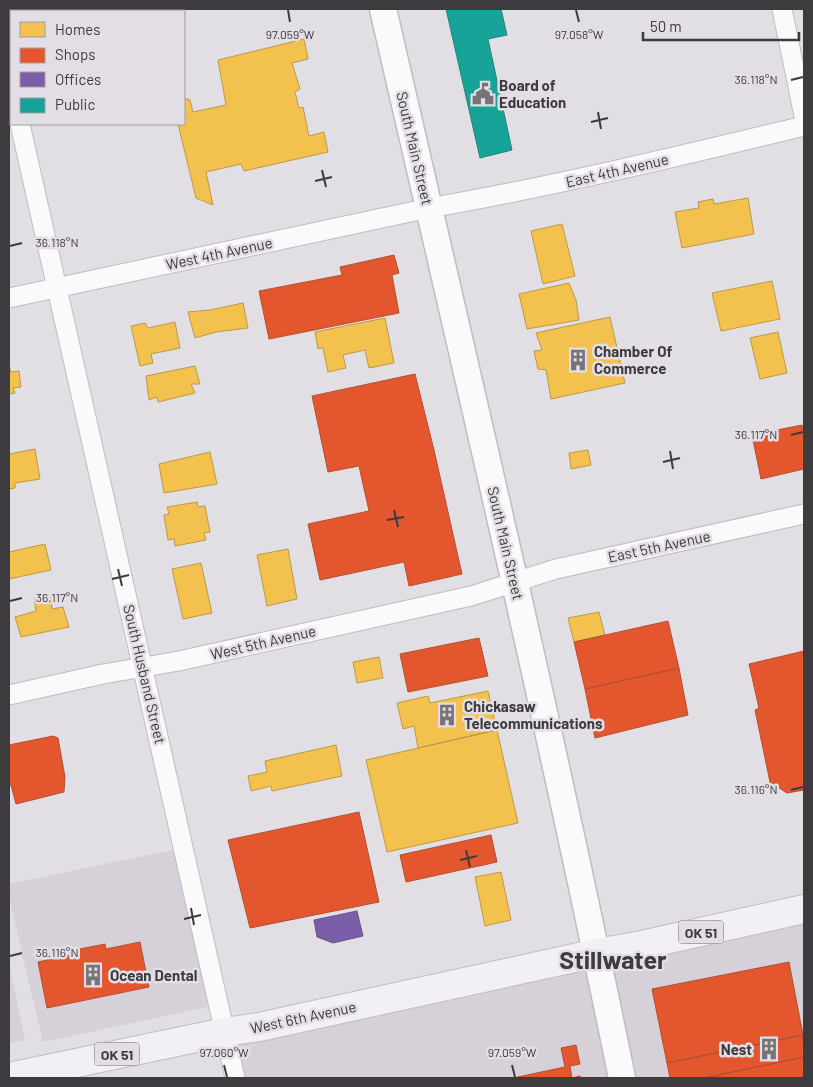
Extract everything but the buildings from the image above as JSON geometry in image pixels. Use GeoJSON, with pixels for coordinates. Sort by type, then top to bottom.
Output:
{"type":"FeatureCollection","features":[{"type":"Feature","properties":{"kind":"highway","name":"OK 51"},"geometry":{"type":"LineString","coordinates":[[597,953],[804,909]]}},
{"type":"Feature","properties":{"kind":"highway","name":"West 6th Avenue"},"geometry":{"type":"LineString","coordinates":[[9,1077],[225,1032],[259,1027],[597,953]]}},
{"type":"Feature","properties":{"kind":"main road","name":"South Main Street"},"geometry":{"type":"LineString","coordinates":[[383,9],[515,582],[597,953],[622,1078]]}},
{"type":"Feature","properties":{"kind":"street"},"geometry":{"type":"LineString","coordinates":[[782,9],[804,116]]}},
{"type":"Feature","properties":{"kind":"street","name":"South Husband Street"},"geometry":{"type":"LineString","coordinates":[[20,125],[235,1078]]}},
{"type":"Feature","properties":{"kind":"street","name":"East 4th Avenue"},"geometry":{"type":"LineString","coordinates":[[429,208],[489,198],[621,170],[804,126]]}},
{"type":"Feature","properties":{"kind":"street","name":"West 4th Avenue"},"geometry":{"type":"LineString","coordinates":[[9,298],[429,208]]}},
{"type":"Feature","properties":{"kind":"street","name":"East 5th Avenue"},"geometry":{"type":"LineString","coordinates":[[515,582],[556,569],[804,514]]}},
{"type":"Feature","properties":{"kind":"street","name":"West 5th Avenue"},"geometry":{"type":"LineString","coordinates":[[9,695],[103,674],[179,661],[471,596],[515,582]]}},
{"type":"Feature","properties":{"kind":"shaded area"},"geometry":{"type":"Polygon","coordinates":[[[177,849],[208,1007],[43,1042],[9,897],[9,884],[177,849]]]}},
{"type":"Feature","properties":{"kind":"shaded area"},"geometry":{"type":"Polygon","coordinates":[[[804,905],[804,1078],[230,1078],[220,1033],[804,905]]]}},
{"type":"Feature","properties":{"kind":"shaded area"},"geometry":{"type":"Polygon","coordinates":[[[9,963],[25,1040],[9,1043],[9,963]]]}},
{"type":"Feature","properties":{"kind":"place","name":"Board of Education"},"geometry":{"type":"Point","coordinates":[483,94]}},
{"type":"Feature","properties":{"kind":"place","name":"Chamber Of Commerce"},"geometry":{"type":"Point","coordinates":[578,360]}},
{"type":"Feature","properties":{"kind":"place","name":"Chickasaw Telecommunications"},"geometry":{"type":"Point","coordinates":[447,715]}},
{"type":"Feature","properties":{"kind":"place","name":"Ocean Dental"},"geometry":{"type":"Point","coordinates":[93,975]}},
{"type":"Feature","properties":{"kind":"place","name":"Nest"},"geometry":{"type":"Point","coordinates":[769,1049]}},
{"type":"Feature","properties":{"kind":"district","name":"Stillwater"},"geometry":{"type":"Point","coordinates":[613,959]}}]}
